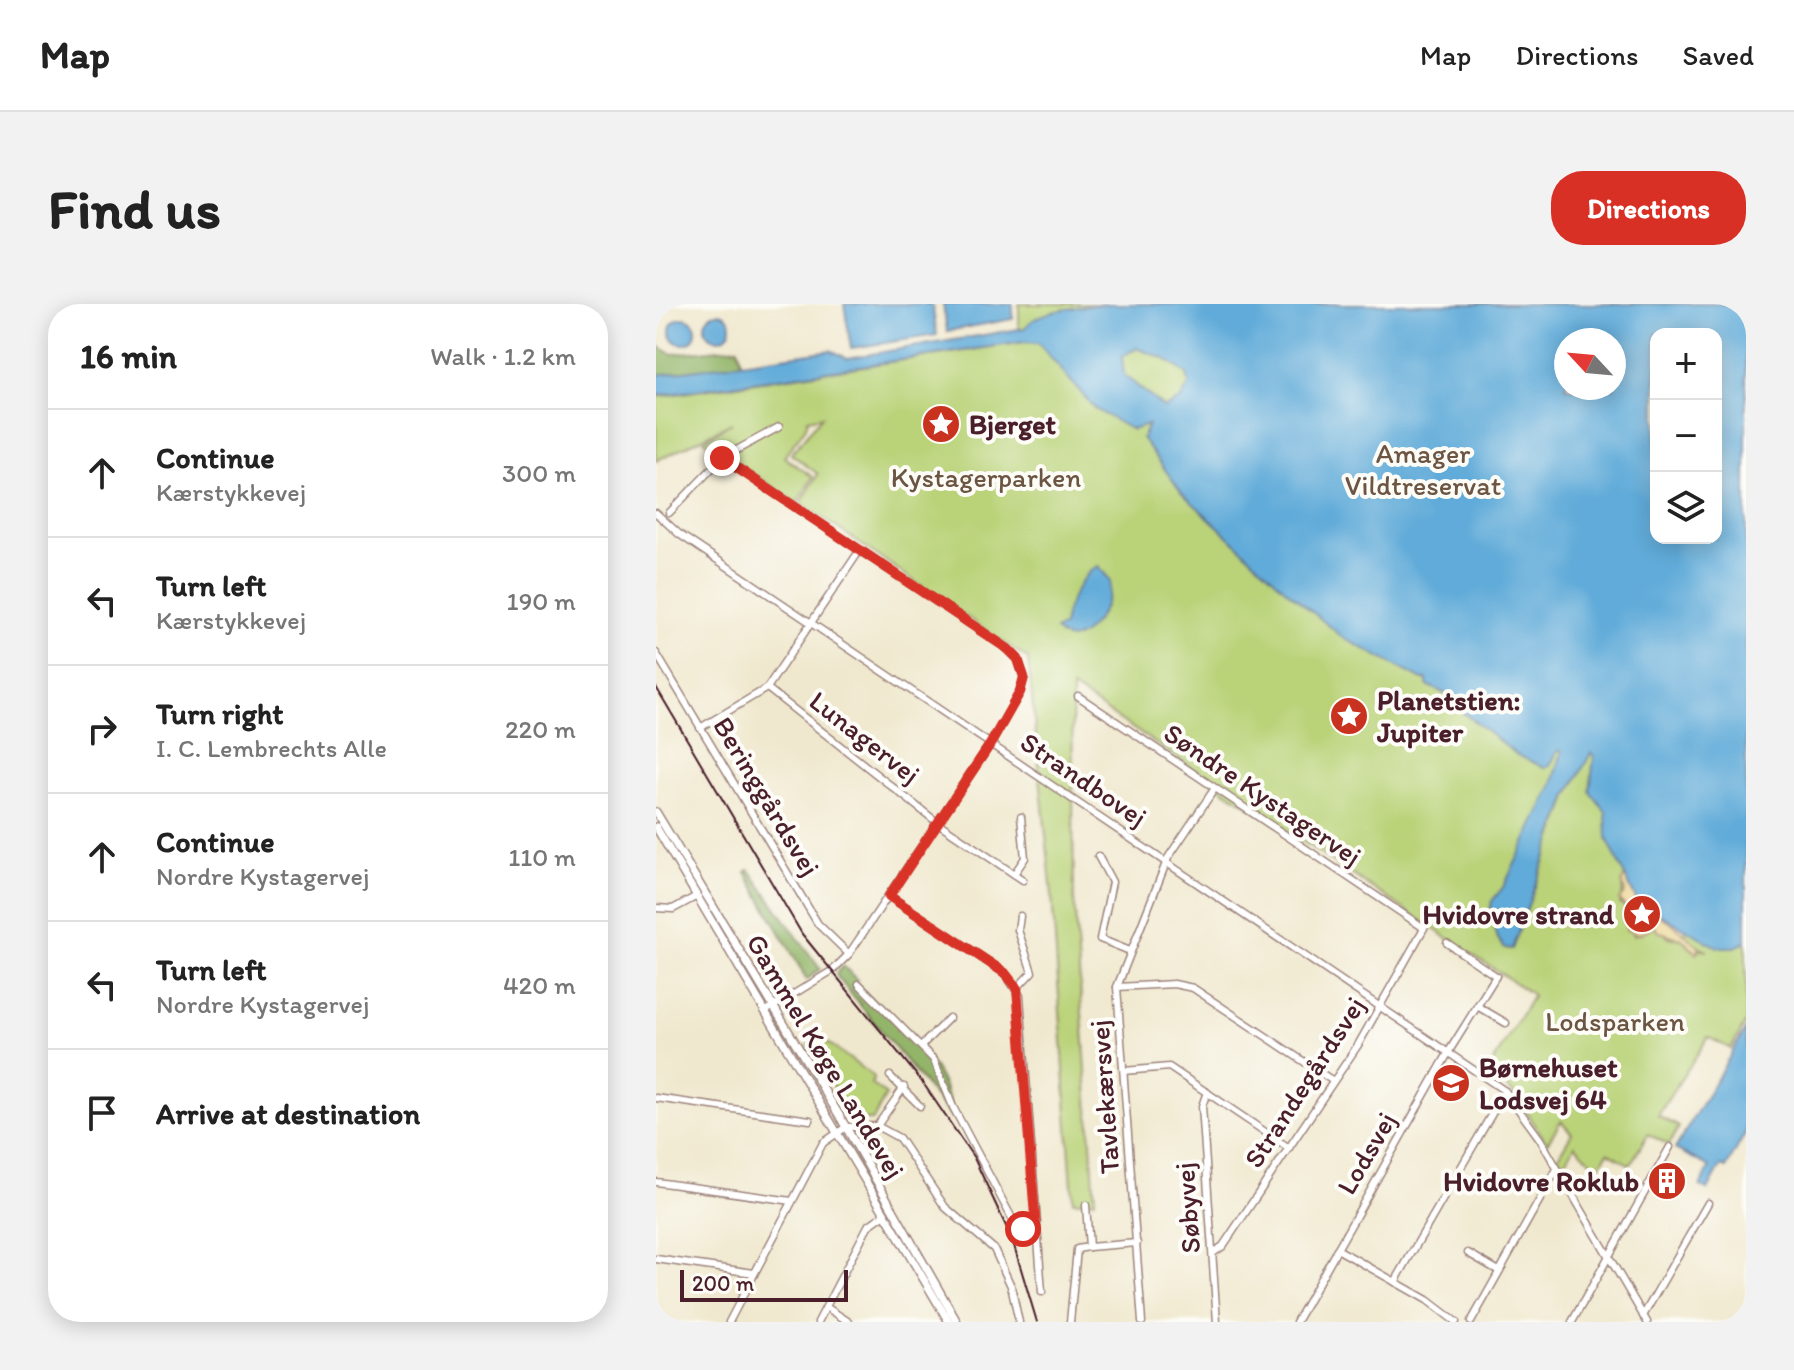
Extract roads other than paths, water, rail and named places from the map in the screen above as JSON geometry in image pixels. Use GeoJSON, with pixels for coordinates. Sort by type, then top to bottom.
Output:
{"type":"FeatureCollection","features":[{"type":"Feature","properties":{"kind":"main road","name":"Gammel Køge Landevej"},"geometry":{"type":"LineString","coordinates":[[656,812],[846,1127],[957,1322]]}},
{"type":"Feature","properties":{"kind":"main road","name":"Gammel Køge Landevej"},"geometry":{"type":"LineString","coordinates":[[657,830],[949,1322]]}},
{"type":"Feature","properties":{"kind":"street"},"geometry":{"type":"LineString","coordinates":[[669,513],[722,458],[779,427]]}},
{"type":"Feature","properties":{"kind":"street"},"geometry":{"type":"LineString","coordinates":[[722,458],[1008,649],[1018,659],[1024,677],[1020,692],[991,743],[849,954],[833,970],[766,1011]]}},
{"type":"Feature","properties":{"kind":"street","name":"Strandbovej"},"geometry":{"type":"LineString","coordinates":[[656,513],[659,522],[1381,1004],[1505,1091],[1524,1113],[1645,1319]]}},
{"type":"Feature","properties":{"kind":"street"},"geometry":{"type":"LineString","coordinates":[[700,728],[767,688],[860,550]]}},
{"type":"Feature","properties":{"kind":"street","name":"Beringgårdsvej"},"geometry":{"type":"LineString","coordinates":[[656,653],[818,924],[849,954]]}},
{"type":"Feature","properties":{"kind":"street","name":"Lunagervej"},"geometry":{"type":"LineString","coordinates":[[767,688],[938,823],[1023,880]]}},
{"type":"Feature","properties":{"kind":"street","name":"Søndre Kystagervej"},"geometry":{"type":"LineString","coordinates":[[1078,696],[1424,928]]}},
{"type":"Feature","properties":{"kind":"street","name":"Tavlekærsvej"},"geometry":{"type":"LineString","coordinates":[[1142,1322],[1117,987],[1167,861],[1215,788]]}},
{"type":"Feature","properties":{"kind":"street"},"geometry":{"type":"LineString","coordinates":[[1014,874],[1025,858],[1021,817]]}},
{"type":"Feature","properties":{"kind":"street"},"geometry":{"type":"LineString","coordinates":[[656,843],[666,844]]}},
{"type":"Feature","properties":{"kind":"street"},"geometry":{"type":"LineString","coordinates":[[1098,856],[1112,882],[1100,939],[1130,951]]}},
{"type":"Feature","properties":{"kind":"street"},"geometry":{"type":"LineString","coordinates":[[656,908],[673,909],[697,896]]}},
{"type":"Feature","properties":{"kind":"street"},"geometry":{"type":"LineString","coordinates":[[889,896],[1005,973],[1017,988],[1042,1292]]}},
{"type":"Feature","properties":{"kind":"street"},"geometry":{"type":"LineString","coordinates":[[1017,988],[1032,972],[1018,930],[1020,916]]}},
{"type":"Feature","properties":{"kind":"street","name":"Strandegårdsvej"},"geometry":{"type":"LineString","coordinates":[[1213,1253],[1223,1246],[1333,1081],[1424,928]]}},
{"type":"Feature","properties":{"kind":"street","name":"Lodsvej"},"geometry":{"type":"LineString","coordinates":[[1296,1322],[1496,976],[1447,943]]}},
{"type":"Feature","properties":{"kind":"street"},"geometry":{"type":"LineString","coordinates":[[859,984],[922,1045],[941,1072],[953,1107],[1015,1224],[1023,1229],[1036,1229]]}},
{"type":"Feature","properties":{"kind":"street"},"geometry":{"type":"LineString","coordinates":[[1117,987],[1174,984],[1193,988],[1333,1081]]}},
{"type":"Feature","properties":{"kind":"street"},"geometry":{"type":"LineString","coordinates":[[1477,1006],[1506,1023]]}},
{"type":"Feature","properties":{"kind":"street"},"geometry":{"type":"LineString","coordinates":[[922,1045],[949,1018]]}},
{"type":"Feature","properties":{"kind":"street"},"geometry":{"type":"LineString","coordinates":[[1124,1071],[1169,1067],[1289,1148]]}},
{"type":"Feature","properties":{"kind":"street"},"geometry":{"type":"LineString","coordinates":[[890,1076],[920,1106]]}},
{"type":"Feature","properties":{"kind":"street"},"geometry":{"type":"LineString","coordinates":[[877,1126],[904,1087]]}},
{"type":"Feature","properties":{"kind":"street"},"geometry":{"type":"LineString","coordinates":[[1395,1282],[1505,1091]]}},
{"type":"Feature","properties":{"kind":"street","name":"Søbyvej"},"geometry":{"type":"LineString","coordinates":[[1207,1092],[1202,1106],[1217,1322]]}},
{"type":"Feature","properties":{"kind":"street"},"geometry":{"type":"LineString","coordinates":[[656,1098],[810,1120]]}},
{"type":"Feature","properties":{"kind":"street"},"geometry":{"type":"LineString","coordinates":[[729,1322],[818,1151],[837,1131],[846,1127],[877,1126],[899,1138],[945,1207],[994,1249],[1011,1286],[1019,1322]]}},
{"type":"Feature","properties":{"kind":"street"},"geometry":{"type":"LineString","coordinates":[[1572,1322],[1670,1147]]}},
{"type":"Feature","properties":{"kind":"street"},"geometry":{"type":"LineString","coordinates":[[1471,1322],[1557,1169]]}},
{"type":"Feature","properties":{"kind":"street"},"geometry":{"type":"LineString","coordinates":[[656,1182],[792,1201]]}},
{"type":"Feature","properties":{"kind":"street"},"geometry":{"type":"LineString","coordinates":[[1645,1319],[1708,1203]]}},
{"type":"Feature","properties":{"kind":"street","name":"Tavlekærsvej"},"geometry":{"type":"LineString","coordinates":[[1086,1205],[1089,1247]]}},
{"type":"Feature","properties":{"kind":"street"},"geometry":{"type":"LineString","coordinates":[[818,1322],[868,1226],[885,1214]]}},
{"type":"Feature","properties":{"kind":"street"},"geometry":{"type":"LineString","coordinates":[[1070,1322],[1077,1249],[1137,1243]]}},
{"type":"Feature","properties":{"kind":"street"},"geometry":{"type":"LineString","coordinates":[[1337,1249],[1456,1322]]}},
{"type":"Feature","properties":{"kind":"street"},"geometry":{"type":"LineString","coordinates":[[1468,1253],[1499,1271]]}},
{"type":"Feature","properties":{"kind":"street"},"geometry":{"type":"LineString","coordinates":[[656,1259],[754,1273]]}},
{"type":"Feature","properties":{"kind":"street"},"geometry":{"type":"LineString","coordinates":[[826,1307],[849,1322]]}},
{"type":"Feature","properties":{"kind":"street"},"geometry":{"type":"LineString","coordinates":[[656,1317],[669,1322]]}},
{"type":"Feature","properties":{"kind":"water"},"geometry":{"type":"Polygon","coordinates":[[[844,304],[932,304],[937,335],[851,348],[844,304]]]}},
{"type":"Feature","properties":{"kind":"water"},"geometry":{"type":"Polygon","coordinates":[[[943,304],[1013,304],[1013,319],[947,331],[943,304]]]}},
{"type":"Feature","properties":{"kind":"water","name":"Amager Vildtreservat"},"geometry":{"type":"Polygon","coordinates":[[[1103,304],[1746,304],[1746,942],[1735,947],[1717,947],[1637,901],[1607,839],[1606,812],[1590,791],[1594,756],[1591,753],[1568,796],[1512,949],[1505,948],[1496,936],[1490,910],[1492,901],[1504,886],[1552,787],[1562,752],[1558,750],[1550,766],[1545,768],[1517,755],[1447,700],[1446,694],[1427,685],[1427,679],[1422,680],[1342,637],[1285,589],[1182,493],[1142,438],[1148,425],[1132,430],[1095,409],[1038,343],[1024,342],[656,396],[656,375],[831,350],[847,358],[1025,328],[1039,317],[1103,304]],[[1136,348],[1122,357],[1124,375],[1164,408],[1180,400],[1189,385],[1187,374],[1163,358],[1136,348]]]}},
{"type":"Feature","properties":{"kind":"water"},"geometry":{"type":"Polygon","coordinates":[[[718,313],[727,317],[731,326],[727,335],[718,339],[709,335],[705,326],[709,317],[718,313]]]}},
{"type":"Feature","properties":{"kind":"water"},"geometry":{"type":"Polygon","coordinates":[[[683,318],[692,322],[696,331],[692,340],[683,344],[674,340],[670,331],[674,322],[683,318]]]}},
{"type":"Feature","properties":{"kind":"water"},"geometry":{"type":"Polygon","coordinates":[[[1098,566],[1110,580],[1106,604],[1100,616],[1083,634],[1064,637],[1055,630],[1063,627],[1070,601],[1086,576],[1098,566]]]}},
{"type":"Feature","properties":{"kind":"water"},"geometry":{"type":"Polygon","coordinates":[[[1746,1029],[1746,1132],[1726,1168],[1721,1166],[1708,1190],[1700,1186],[1710,1167],[1675,1149],[1746,1029]]]}},
{"type":"Feature","properties":{"kind":"tram line"},"geometry":{"type":"LineString","coordinates":[[656,687],[802,934],[923,1083],[974,1158],[1012,1239],[1037,1322]]}},
{"type":"Feature","properties":{"kind":"place","name":"Bjerget"},"geometry":{"type":"Point","coordinates":[941,424]}},
{"type":"Feature","properties":{"kind":"place","name":"Planetstien: Jupiter"},"geometry":{"type":"Point","coordinates":[1349,716]}},
{"type":"Feature","properties":{"kind":"place","name":"Hvidovre strand"},"geometry":{"type":"Point","coordinates":[1642,914]}},
{"type":"Feature","properties":{"kind":"place","name":"Børnehuset Lodsvej 64"},"geometry":{"type":"Point","coordinates":[1451,1083]}},
{"type":"Feature","properties":{"kind":"place","name":"Hvidovre Roklub"},"geometry":{"type":"Point","coordinates":[1667,1181]}},
{"type":"Feature","properties":{"kind":"park label","name":"Kystagerparken"},"geometry":{"type":"Point","coordinates":[986,477]}},
{"type":"Feature","properties":{"kind":"park label","name":"Lodsparken"},"geometry":{"type":"Point","coordinates":[1615,1021]}}]}
